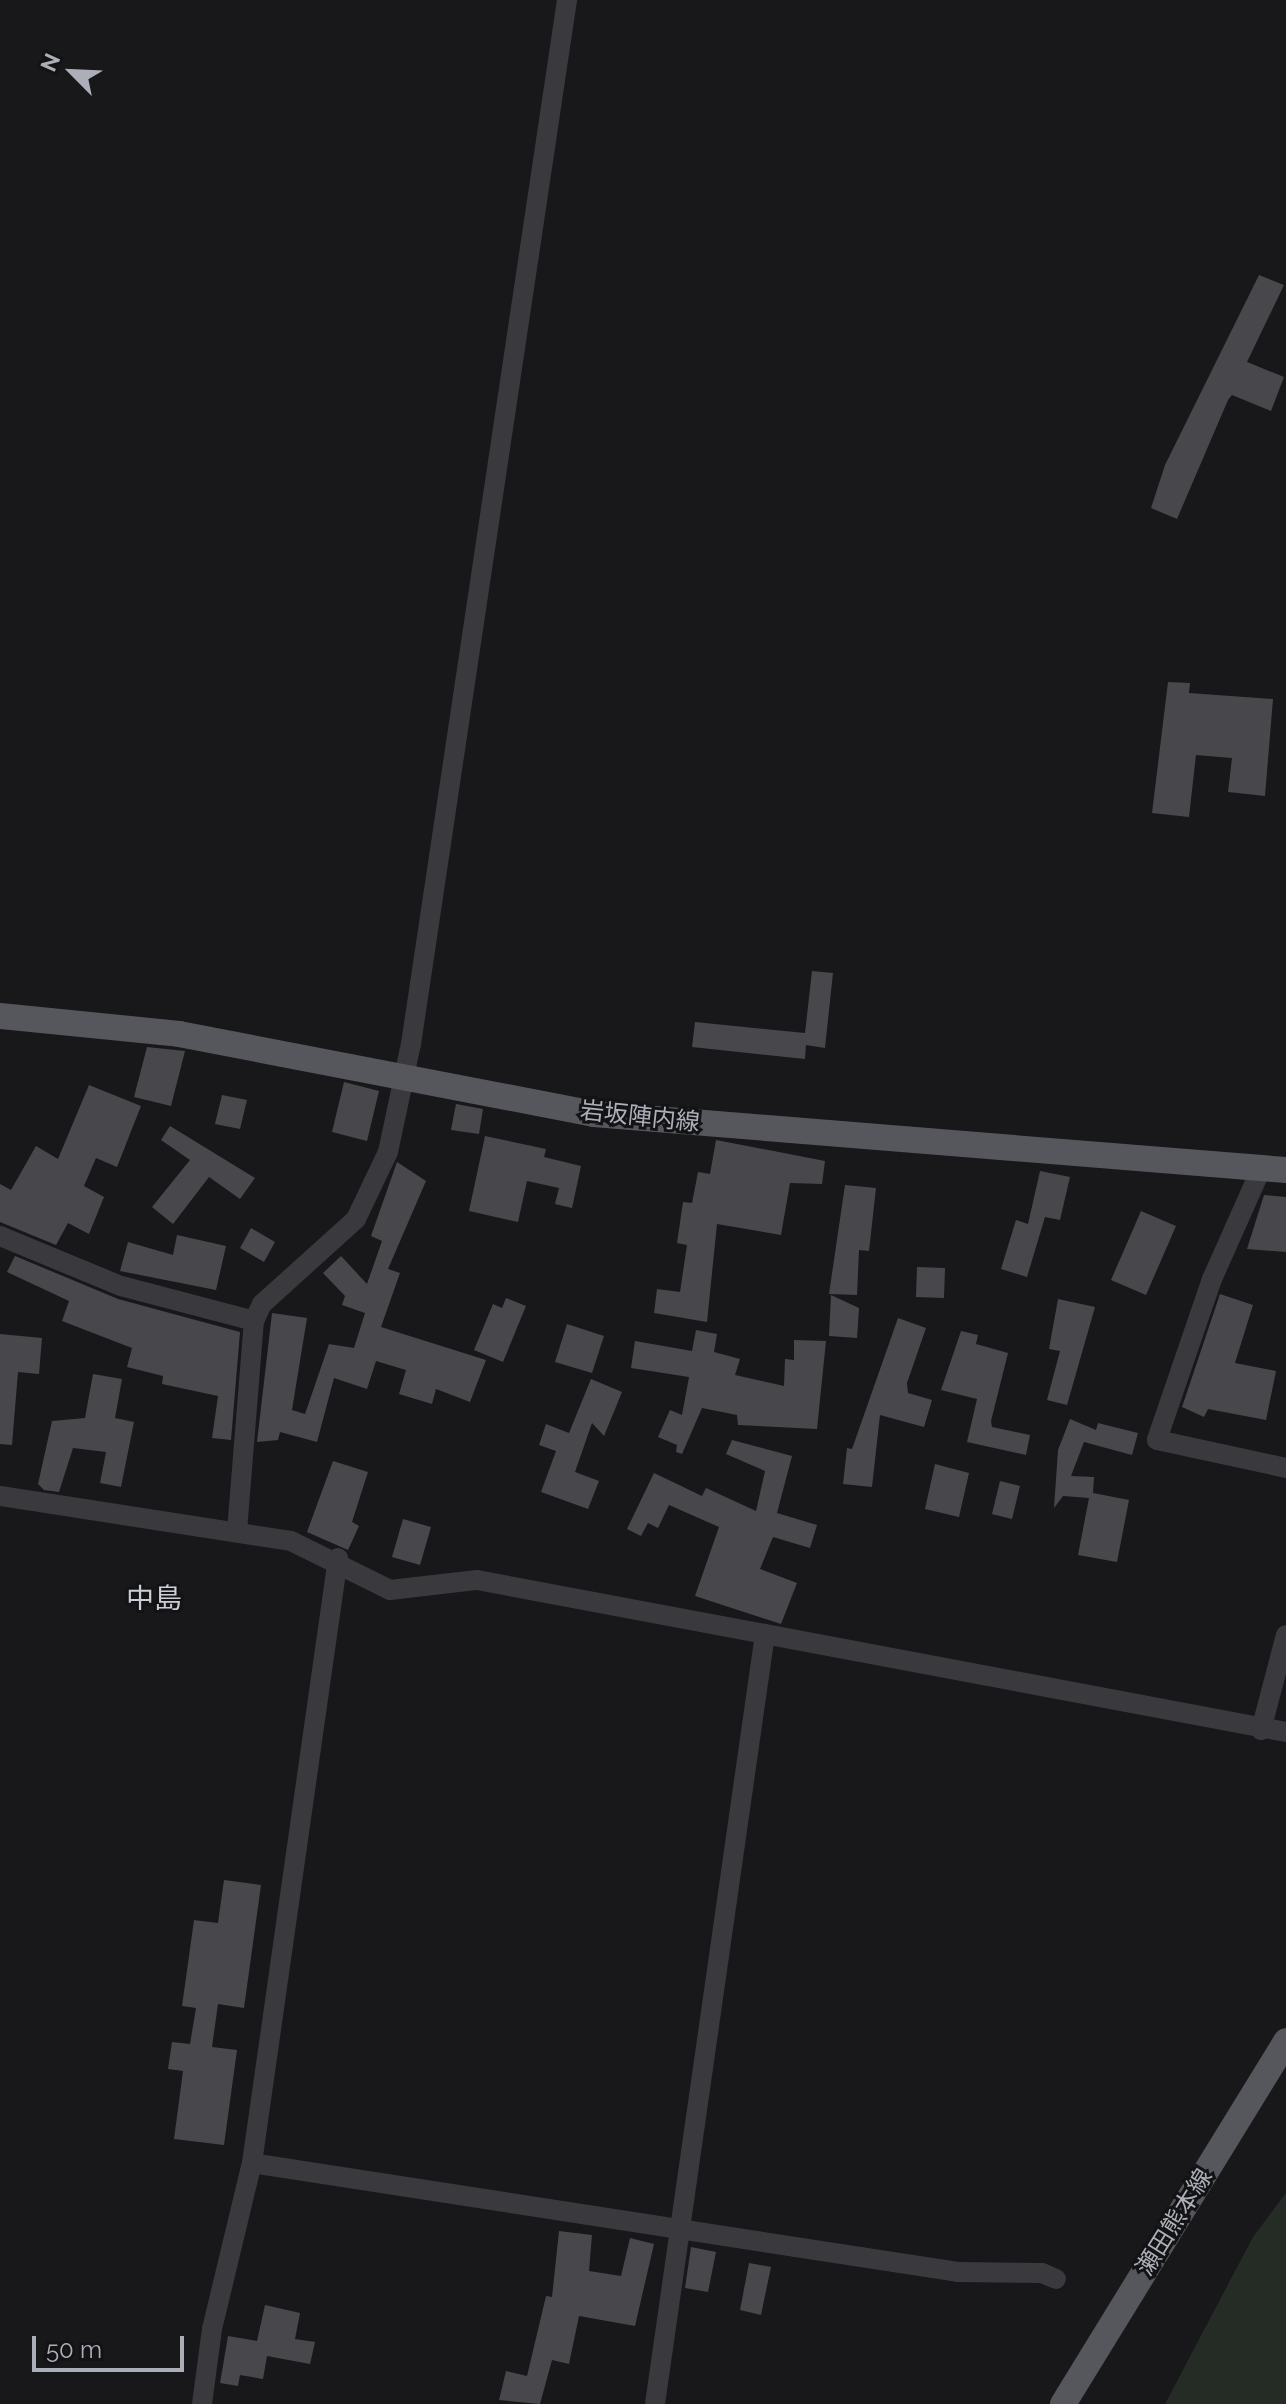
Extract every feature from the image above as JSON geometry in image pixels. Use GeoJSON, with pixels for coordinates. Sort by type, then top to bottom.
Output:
{"type":"FeatureCollection","features":[{"type":"Feature","properties":{"kind":"main road","name":"岩坂陣内線"},"geometry":{"type":"LineString","coordinates":[[0,1016],[179,1034],[594,1114],[1273,1169]]}},
{"type":"Feature","properties":{"kind":"main road","name":"瀬田熊本線"},"geometry":{"type":"LineString","coordinates":[[1063,2404],[1286,2041]]}},
{"type":"Feature","properties":{"kind":"street"},"geometry":{"type":"LineString","coordinates":[[237,1531],[254,1321],[262,1304],[356,1219],[388,1152],[403,1077],[567,0]]}},
{"type":"Feature","properties":{"kind":"street"},"geometry":{"type":"LineString","coordinates":[[1273,1169],[1212,1279],[1157,1440],[1286,1468]]}},
{"type":"Feature","properties":{"kind":"street"},"geometry":{"type":"LineString","coordinates":[[0,1236],[121,1286],[254,1321]]}},
{"type":"Feature","properties":{"kind":"street"},"geometry":{"type":"LineString","coordinates":[[0,1496],[291,1541],[338,1558],[390,1590],[477,1580],[1261,1730],[1286,1732]]}},
{"type":"Feature","properties":{"kind":"street"},"geometry":{"type":"LineString","coordinates":[[202,2404],[212,2329],[252,2163],[338,1558]]}},
{"type":"Feature","properties":{"kind":"street"},"geometry":{"type":"LineString","coordinates":[[655,2404],[765,1634]]}},
{"type":"Feature","properties":{"kind":"street"},"geometry":{"type":"LineString","coordinates":[[1261,1730],[1286,1635]]}},
{"type":"Feature","properties":{"kind":"street"},"geometry":{"type":"LineString","coordinates":[[252,2163],[958,2272],[1042,2273],[1056,2279]]}},
{"type":"Feature","properties":{"kind":"shaded area"},"geometry":{"type":"Polygon","coordinates":[[[1286,2193],[1286,2404],[1165,2404],[1253,2237],[1286,2193]]]}},
{"type":"Feature","properties":{"kind":"building"},"geometry":{"type":"Polygon","coordinates":[[[1259,275],[1284,285],[1247,362],[1284,377],[1271,411],[1232,395],[1228,400],[1177,519],[1151,508],[1165,465],[1259,275]]]}},
{"type":"Feature","properties":{"kind":"building"},"geometry":{"type":"Polygon","coordinates":[[[1168,682],[1190,683],[1189,693],[1273,699],[1265,796],[1228,792],[1232,758],[1196,755],[1189,817],[1152,813],[1168,682]]]}},
{"type":"Feature","properties":{"kind":"building"},"geometry":{"type":"Polygon","coordinates":[[[812,971],[833,973],[825,1048],[806,1045],[805,1059],[692,1047],[695,1022],[805,1033],[812,971]]]}},
{"type":"Feature","properties":{"kind":"building"},"geometry":{"type":"Polygon","coordinates":[[[147,1047],[185,1051],[171,1106],[134,1097],[147,1047]]]}},
{"type":"Feature","properties":{"kind":"building"},"geometry":{"type":"Polygon","coordinates":[[[344,1082],[379,1091],[367,1141],[332,1132],[344,1082]]]}},
{"type":"Feature","properties":{"kind":"building"},"geometry":{"type":"Polygon","coordinates":[[[89,1085],[141,1106],[117,1167],[96,1158],[84,1186],[104,1197],[89,1234],[68,1223],[56,1245],[0,1222],[0,1184],[11,1190],[36,1146],[58,1159],[89,1085]]]}},
{"type":"Feature","properties":{"kind":"building"},"geometry":{"type":"Polygon","coordinates":[[[222,1095],[247,1100],[240,1129],[215,1124],[222,1095]]]}},
{"type":"Feature","properties":{"kind":"building"},"geometry":{"type":"Polygon","coordinates":[[[456,1104],[483,1109],[479,1134],[451,1130],[456,1104]]]}},
{"type":"Feature","properties":{"kind":"building"},"geometry":{"type":"Polygon","coordinates":[[[170,1126],[255,1178],[240,1199],[209,1177],[173,1224],[152,1207],[190,1160],[161,1140],[170,1126]]]}},
{"type":"Feature","properties":{"kind":"building"},"geometry":{"type":"Polygon","coordinates":[[[485,1136],[546,1149],[544,1157],[581,1166],[572,1208],[555,1204],[559,1188],[527,1181],[518,1222],[469,1211],[485,1136]]]}},
{"type":"Feature","properties":{"kind":"building"},"geometry":{"type":"Polygon","coordinates":[[[716,1140],[825,1161],[822,1184],[790,1183],[781,1235],[717,1224],[707,1322],[654,1313],[657,1289],[680,1292],[687,1245],[677,1243],[683,1202],[692,1203],[698,1172],[710,1174],[716,1140]]]}},
{"type":"Feature","properties":{"kind":"building"},"geometry":{"type":"Polygon","coordinates":[[[397,1162],[426,1181],[388,1269],[400,1273],[381,1327],[486,1360],[470,1402],[436,1389],[432,1404],[399,1394],[406,1370],[376,1361],[367,1389],[334,1378],[317,1442],[280,1432],[278,1440],[257,1442],[272,1313],[307,1318],[292,1410],[305,1414],[329,1344],[354,1348],[365,1313],[342,1305],[345,1296],[323,1273],[341,1256],[367,1284],[382,1241],[371,1236],[397,1162]]]}},
{"type":"Feature","properties":{"kind":"building"},"geometry":{"type":"Polygon","coordinates":[[[1040,1171],[1070,1177],[1060,1220],[1045,1217],[1027,1277],[1001,1269],[1016,1220],[1028,1224],[1040,1171]]]}},
{"type":"Feature","properties":{"kind":"building"},"geometry":{"type":"Polygon","coordinates":[[[845,1185],[876,1188],[869,1251],[859,1250],[857,1295],[829,1294],[845,1185]]]}},
{"type":"Feature","properties":{"kind":"building"},"geometry":{"type":"Polygon","coordinates":[[[1264,1195],[1286,1197],[1286,1252],[1247,1249],[1264,1195]]]}},
{"type":"Feature","properties":{"kind":"building"},"geometry":{"type":"Polygon","coordinates":[[[1141,1211],[1176,1226],[1146,1295],[1111,1280],[1141,1211]]]}},
{"type":"Feature","properties":{"kind":"building"},"geometry":{"type":"Polygon","coordinates":[[[251,1228],[275,1242],[264,1262],[240,1248],[251,1228]]]}},
{"type":"Feature","properties":{"kind":"building"},"geometry":{"type":"Polygon","coordinates":[[[177,1235],[226,1246],[216,1290],[120,1271],[128,1242],[173,1255],[177,1235]]]}},
{"type":"Feature","properties":{"kind":"building"},"geometry":{"type":"Polygon","coordinates":[[[15,1256],[118,1299],[240,1332],[231,1440],[212,1438],[218,1396],[162,1384],[163,1376],[127,1367],[132,1348],[62,1321],[69,1301],[7,1272],[15,1256]]]}},
{"type":"Feature","properties":{"kind":"building"},"geometry":{"type":"Polygon","coordinates":[[[917,1267],[945,1268],[944,1298],[916,1297],[917,1267]]]}},
{"type":"Feature","properties":{"kind":"building"},"geometry":{"type":"Polygon","coordinates":[[[1220,1294],[1253,1305],[1235,1363],[1276,1371],[1266,1420],[1208,1409],[1204,1417],[1182,1407],[1220,1294]]]}},
{"type":"Feature","properties":{"kind":"building"},"geometry":{"type":"Polygon","coordinates":[[[831,1295],[859,1308],[857,1338],[829,1336],[831,1295]]]}},
{"type":"Feature","properties":{"kind":"building"},"geometry":{"type":"Polygon","coordinates":[[[506,1298],[526,1306],[503,1362],[474,1350],[493,1304],[502,1308],[506,1298]]]}},
{"type":"Feature","properties":{"kind":"building"},"geometry":{"type":"Polygon","coordinates":[[[1058,1299],[1095,1307],[1067,1405],[1047,1400],[1060,1351],[1049,1349],[1058,1299]]]}},
{"type":"Feature","properties":{"kind":"building"},"geometry":{"type":"Polygon","coordinates":[[[898,1318],[926,1328],[907,1383],[908,1393],[932,1400],[924,1427],[880,1415],[872,1487],[843,1484],[847,1448],[852,1449],[898,1318]]]}},
{"type":"Feature","properties":{"kind":"building"},"geometry":{"type":"Polygon","coordinates":[[[567,1324],[604,1336],[592,1373],[555,1362],[567,1324]]]}},
{"type":"Feature","properties":{"kind":"building"},"geometry":{"type":"Polygon","coordinates":[[[696,1330],[717,1334],[714,1352],[740,1359],[735,1375],[784,1386],[785,1359],[794,1360],[794,1340],[826,1341],[817,1429],[738,1425],[737,1415],[702,1408],[682,1454],[676,1452],[677,1445],[658,1437],[670,1410],[682,1415],[689,1377],[631,1368],[635,1341],[692,1351],[696,1330]]]}},
{"type":"Feature","properties":{"kind":"building"},"geometry":{"type":"Polygon","coordinates":[[[961,1331],[978,1335],[976,1344],[1008,1353],[992,1427],[1030,1435],[1026,1455],[967,1442],[977,1399],[941,1390],[961,1331]]]}},
{"type":"Feature","properties":{"kind":"building"},"geometry":{"type":"Polygon","coordinates":[[[0,1334],[42,1338],[39,1374],[18,1372],[12,1445],[0,1444],[0,1334]]]}},
{"type":"Feature","properties":{"kind":"building"},"geometry":{"type":"Polygon","coordinates":[[[93,1374],[122,1379],[115,1418],[134,1422],[121,1487],[100,1483],[106,1452],[73,1448],[59,1492],[44,1490],[38,1484],[52,1421],[85,1418],[93,1374]]]}},
{"type":"Feature","properties":{"kind":"building"},"geometry":{"type":"Polygon","coordinates":[[[591,1379],[622,1392],[604,1436],[592,1423],[575,1472],[599,1481],[588,1509],[541,1492],[556,1451],[539,1445],[546,1424],[569,1433],[591,1379]]]}},
{"type":"Feature","properties":{"kind":"building"},"geometry":{"type":"Polygon","coordinates":[[[1070,1419],[1096,1430],[1098,1423],[1138,1433],[1132,1455],[1084,1442],[1071,1476],[1094,1477],[1093,1493],[1129,1500],[1117,1562],[1078,1555],[1089,1498],[1063,1496],[1054,1508],[1058,1450],[1070,1419]]]}},
{"type":"Feature","properties":{"kind":"building"},"geometry":{"type":"Polygon","coordinates":[[[732,1440],[792,1456],[777,1513],[817,1525],[810,1548],[773,1537],[760,1569],[797,1583],[781,1624],[695,1596],[719,1527],[669,1505],[658,1528],[648,1523],[641,1536],[627,1529],[654,1473],[702,1496],[706,1488],[756,1511],[765,1471],[726,1454],[732,1440]]]}},
{"type":"Feature","properties":{"kind":"building"},"geometry":{"type":"Polygon","coordinates":[[[333,1461],[368,1472],[352,1522],[359,1526],[348,1550],[307,1532],[333,1461]]]}},
{"type":"Feature","properties":{"kind":"building"},"geometry":{"type":"Polygon","coordinates":[[[935,1464],[969,1473],[959,1517],[925,1509],[935,1464]]]}},
{"type":"Feature","properties":{"kind":"building"},"geometry":{"type":"Polygon","coordinates":[[[1000,1481],[1020,1486],[1012,1519],[992,1514],[1000,1481]]]}},
{"type":"Feature","properties":{"kind":"building"},"geometry":{"type":"Polygon","coordinates":[[[403,1519],[431,1527],[420,1565],[392,1557],[403,1519]]]}},
{"type":"Feature","properties":{"kind":"building"},"geometry":{"type":"Polygon","coordinates":[[[224,1880],[261,1885],[244,2008],[218,2004],[212,2047],[237,2050],[224,2145],[174,2139],[183,2071],[168,2069],[172,2042],[190,2044],[196,2008],[182,2006],[194,1920],[218,1923],[224,1880]]]}},
{"type":"Feature","properties":{"kind":"building"},"geometry":{"type":"Polygon","coordinates":[[[559,2231],[592,2235],[589,2271],[621,2276],[630,2238],[654,2244],[635,2326],[579,2316],[569,2364],[552,2360],[540,2404],[499,2400],[506,2371],[527,2376],[546,2296],[552,2297],[559,2231]]]}},
{"type":"Feature","properties":{"kind":"building"},"geometry":{"type":"Polygon","coordinates":[[[691,2247],[716,2252],[708,2292],[685,2288],[691,2247]]]}},
{"type":"Feature","properties":{"kind":"building"},"geometry":{"type":"Polygon","coordinates":[[[749,2263],[771,2267],[761,2315],[740,2310],[749,2263]]]}},
{"type":"Feature","properties":{"kind":"building"},"geometry":{"type":"Polygon","coordinates":[[[265,2305],[300,2313],[295,2339],[315,2342],[310,2364],[267,2356],[263,2379],[240,2375],[238,2386],[220,2383],[228,2336],[257,2341],[265,2305]]]}},
{"type":"Feature","properties":{"kind":"district","name":"中島"},"geometry":{"type":"Point","coordinates":[154,1599]}}]}
